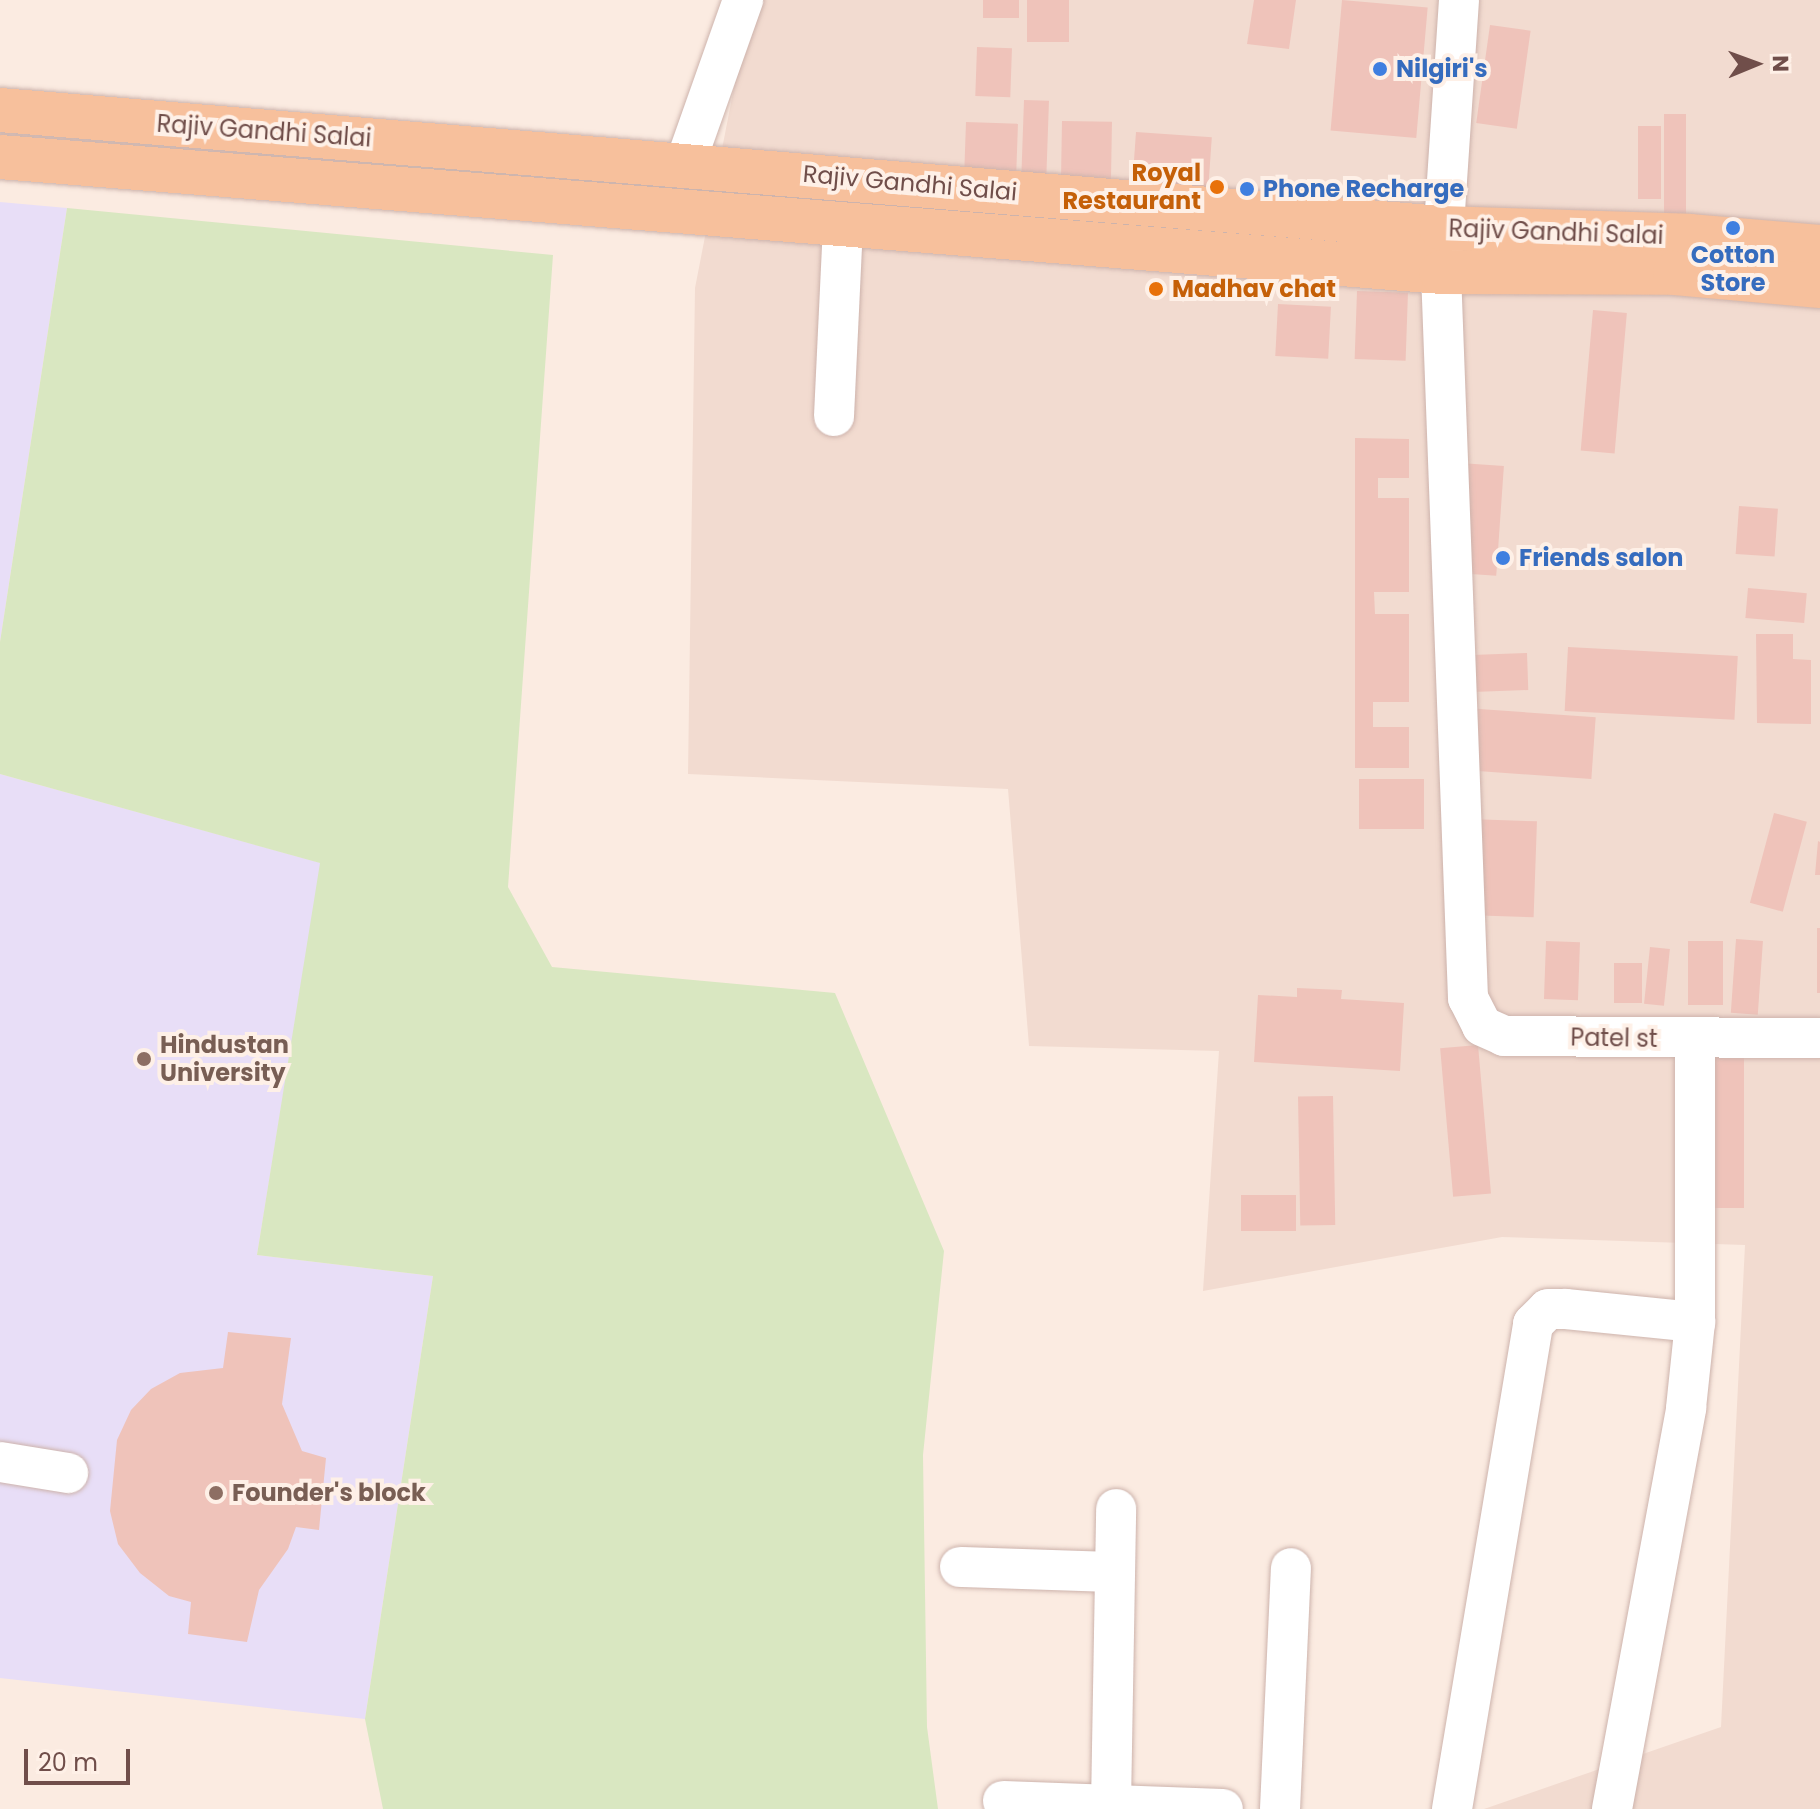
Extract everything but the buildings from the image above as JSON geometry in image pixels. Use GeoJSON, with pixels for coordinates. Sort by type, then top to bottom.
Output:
{"type":"FeatureCollection","features":[{"type":"Feature","properties":{"kind":"main road","name":"Rajiv Gandhi Salai"},"geometry":{"type":"LineString","coordinates":[[0,110],[1441,228],[1689,236],[1820,247]]}},
{"type":"Feature","properties":{"kind":"main road","name":"Rajiv Gandhi Salai"},"geometry":{"type":"LineString","coordinates":[[0,157],[1441,272],[1675,273],[1820,286]]}},
{"type":"Feature","properties":{"kind":"street"},"geometry":{"type":"LineString","coordinates":[[685,164],[743,0]]}},
{"type":"Feature","properties":{"kind":"street","name":"Patel st"},"geometry":{"type":"LineString","coordinates":[[1459,0],[1441,228],[1441,272],[1464,957],[1468,998],[1482,1026],[1504,1036],[1695,1040],[1820,1038]]}},
{"type":"Feature","properties":{"kind":"street"},"geometry":{"type":"LineString","coordinates":[[834,416],[843,224]]}},
{"type":"Feature","properties":{"kind":"street"},"geometry":{"type":"LineString","coordinates":[[1612,1809],[1673,1487],[1695,1322],[1695,1040]]}},
{"type":"Feature","properties":{"kind":"street"},"geometry":{"type":"LineString","coordinates":[[1452,1809],[1533,1324],[1548,1309],[1695,1322]]}},
{"type":"Feature","properties":{"kind":"street"},"geometry":{"type":"LineString","coordinates":[[0,1462],[68,1473]]}},
{"type":"Feature","properties":{"kind":"street"},"geometry":{"type":"LineString","coordinates":[[1111,1805],[1116,1509]]}},
{"type":"Feature","properties":{"kind":"street"},"geometry":{"type":"LineString","coordinates":[[960,1567],[1114,1572]]}},
{"type":"Feature","properties":{"kind":"street"},"geometry":{"type":"LineString","coordinates":[[1280,1809],[1291,1568]]}},
{"type":"Feature","properties":{"kind":"street"},"geometry":{"type":"LineString","coordinates":[[1003,1801],[1223,1809]]}},
{"type":"Feature","properties":{"kind":"shaded area"},"geometry":{"type":"Polygon","coordinates":[[[751,0],[1820,0],[1820,1809],[1484,1809],[1721,1727],[1745,1245],[1502,1237],[1203,1291],[1219,1051],[1029,1046],[1008,789],[688,774],[695,288],[751,0]]]}},
{"type":"Feature","properties":{"kind":"shaded area"},"geometry":{"type":"Polygon","coordinates":[[[0,202],[67,208],[0,642],[0,202]]]}},
{"type":"Feature","properties":{"kind":"shaded area","name":"Hindustan University"},"geometry":{"type":"Polygon","coordinates":[[[0,774],[321,863],[257,1255],[433,1276],[365,1719],[0,1678],[0,774]]]}},
{"type":"Feature","properties":{"kind":"green space"},"geometry":{"type":"Polygon","coordinates":[[[67,208],[553,255],[508,887],[552,967],[835,993],[944,1251],[923,1455],[927,1727],[938,1809],[383,1809],[365,1719],[433,1276],[257,1255],[320,863],[0,774],[0,642],[67,208]]]}},
{"type":"Feature","properties":{"kind":"place","name":"Nilgiri's"},"geometry":{"type":"Point","coordinates":[1380,69]}},
{"type":"Feature","properties":{"kind":"place","name":"Royal Restaurant"},"geometry":{"type":"Point","coordinates":[1217,187]}},
{"type":"Feature","properties":{"kind":"place","name":"Phone Recharge"},"geometry":{"type":"Point","coordinates":[1247,189]}},
{"type":"Feature","properties":{"kind":"place","name":"Cotton Store"},"geometry":{"type":"Point","coordinates":[1733,228]}},
{"type":"Feature","properties":{"kind":"place","name":"Madhav chat"},"geometry":{"type":"Point","coordinates":[1156,289]}},
{"type":"Feature","properties":{"kind":"place","name":"Friends salon"},"geometry":{"type":"Point","coordinates":[1503,558]}},
{"type":"Feature","properties":{"kind":"place","name":"Hindustan University"},"geometry":{"type":"Point","coordinates":[144,1059]}},
{"type":"Feature","properties":{"kind":"place","name":"Founder's block"},"geometry":{"type":"Point","coordinates":[216,1493]}}]}
